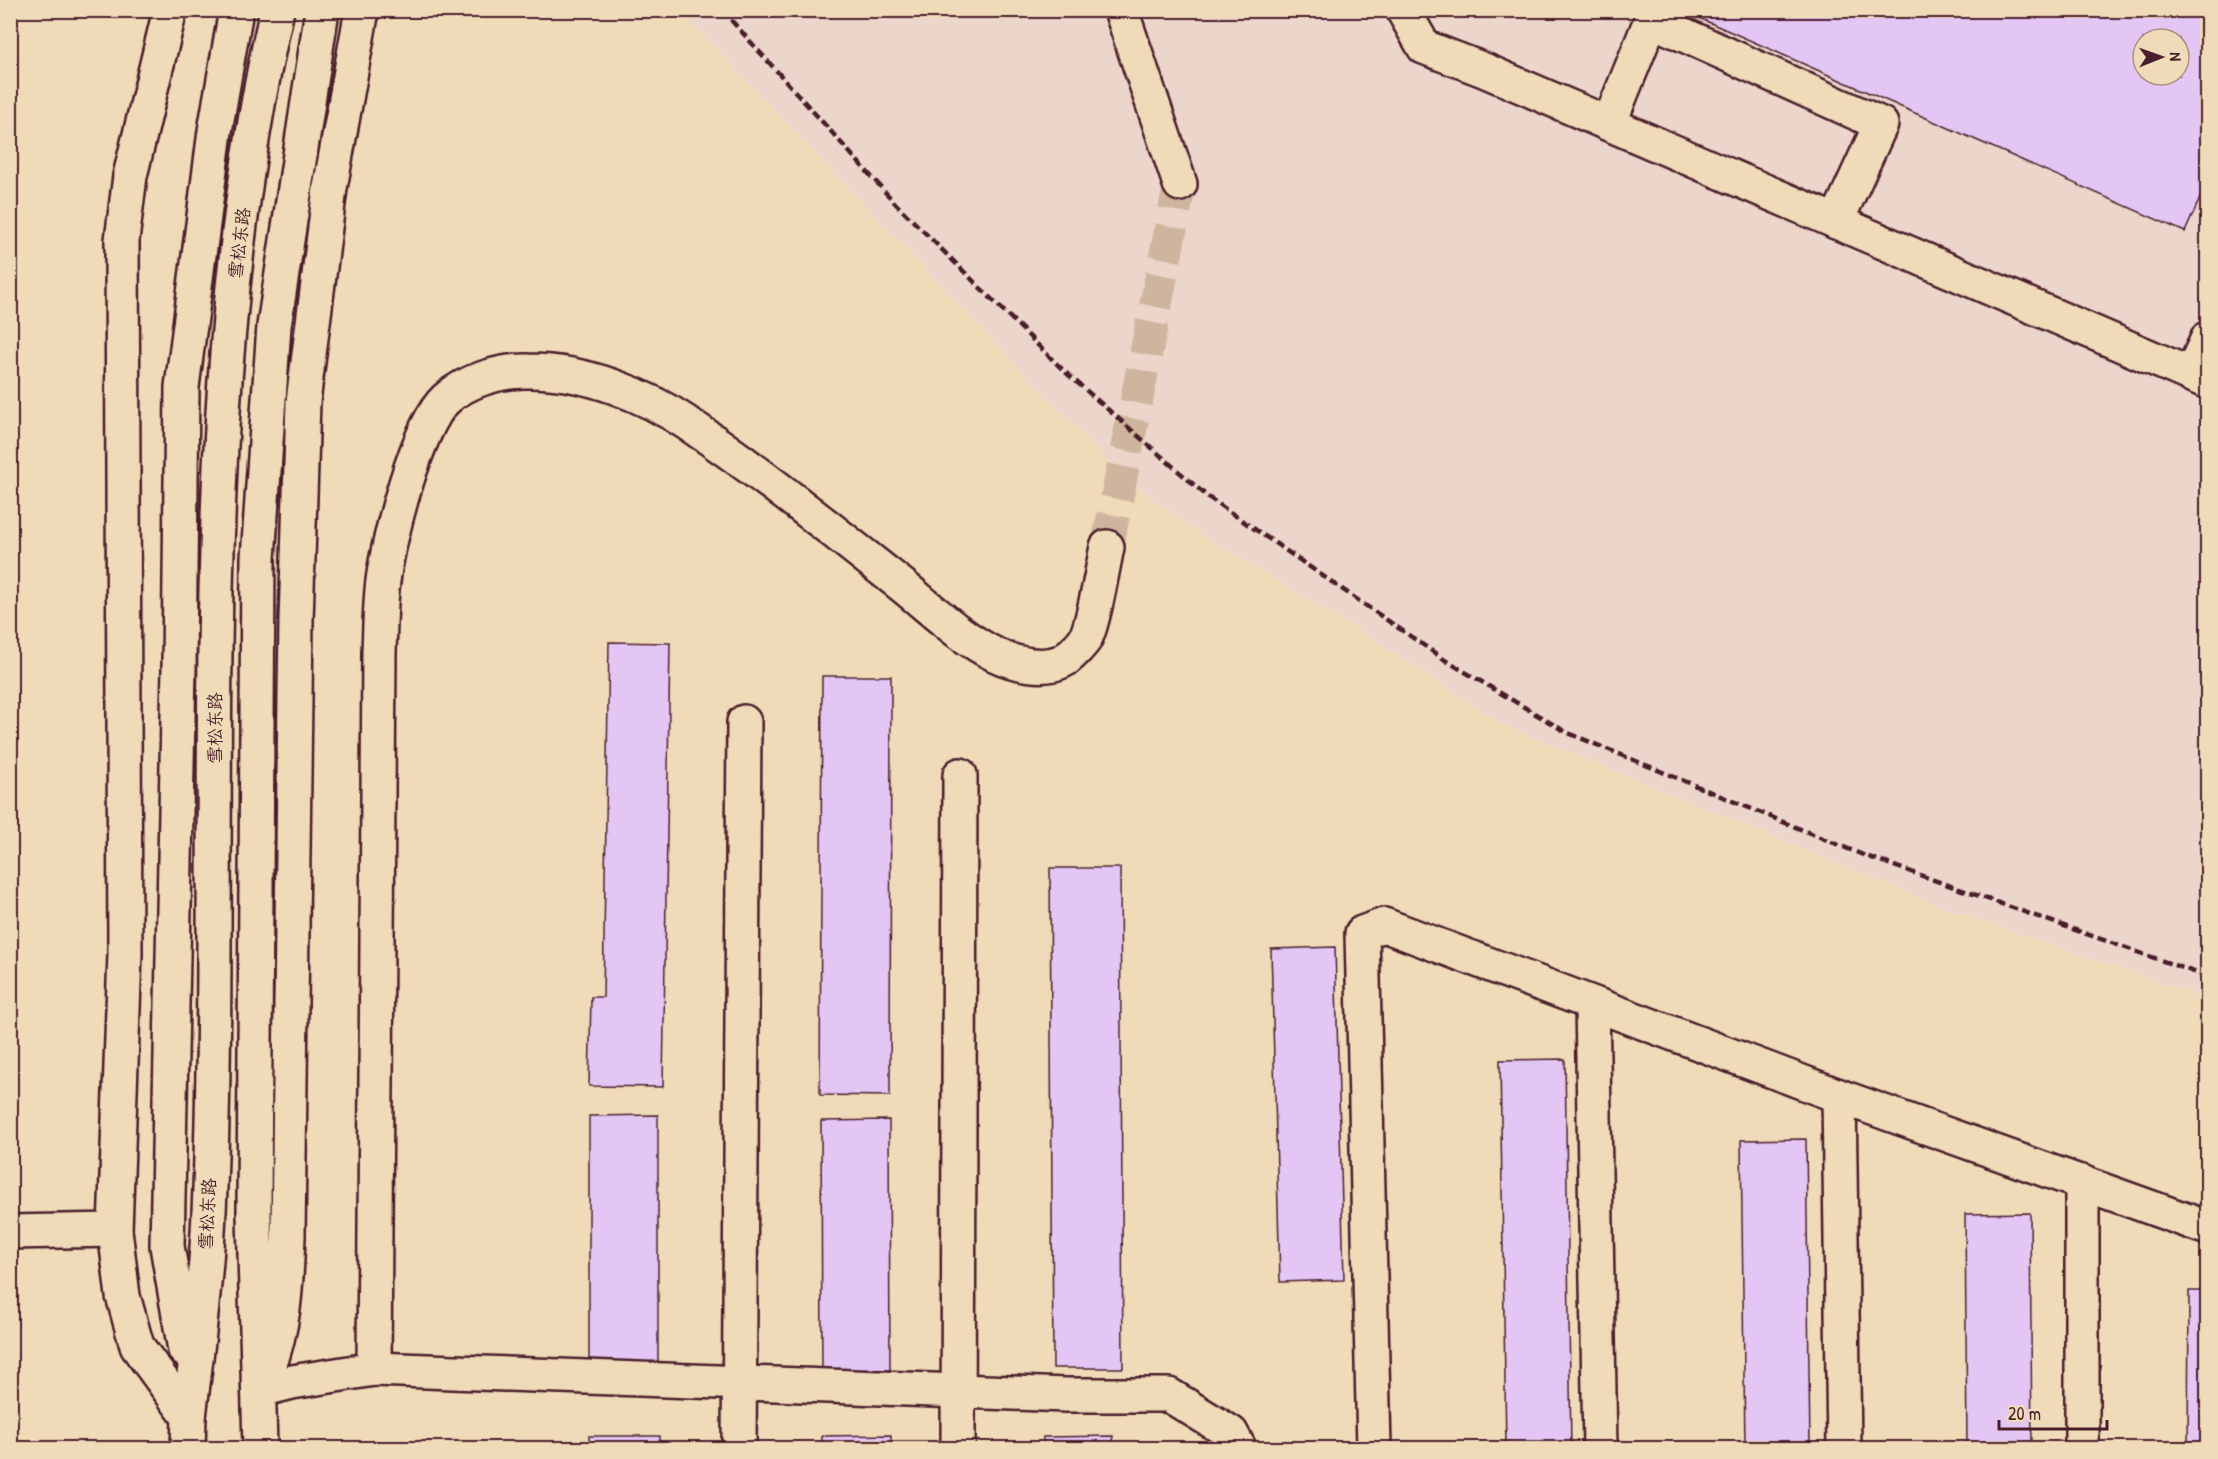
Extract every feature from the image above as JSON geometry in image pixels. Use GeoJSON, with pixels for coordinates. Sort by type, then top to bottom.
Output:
{"type":"FeatureCollection","features":[{"type":"Feature","properties":{"kind":"street"},"geometry":{"type":"LineString","coordinates":[[170,10],[130,176],[122,240],[125,954],[115,1230],[123,1296],[138,1346],[190,1419]]}},
{"type":"Feature","properties":{"kind":"street"},"geometry":{"type":"LineString","coordinates":[[190,1419],[167,1246],[179,668],[182,387],[215,131],[236,10]]}},
{"type":"Feature","properties":{"kind":"street","name":"雪松东路"},"geometry":{"type":"LineString","coordinates":[[190,1419],[209,1215],[215,595],[222,404],[246,191],[277,10]]}},
{"type":"Feature","properties":{"kind":"street"},"geometry":{"type":"LineString","coordinates":[[260,1449],[254,1214],[258,558],[274,326],[322,10]]}},
{"type":"Feature","properties":{"kind":"street"},"geometry":{"type":"LineString","coordinates":[[260,1390],[279,1340],[287,1271],[296,621],[303,402],[330,188],[362,10]]}},
{"type":"Feature","properties":{"kind":"street"},"geometry":{"type":"LineString","coordinates":[[1121,10],[1180,184]]}},
{"type":"Feature","properties":{"kind":"street"},"geometry":{"type":"LineString","coordinates":[[1402,10],[1424,47],[1609,124],[2199,378],[2208,338]]}},
{"type":"Feature","properties":{"kind":"street"},"geometry":{"type":"LineString","coordinates":[[1609,124],[1653,15],[1881,124],[1836,222]]}},
{"type":"Feature","properties":{"kind":"street"},"geometry":{"type":"LineString","coordinates":[[374,1370],[379,653],[383,579],[409,473],[426,431],[445,399],[474,382],[515,370],[547,371],[612,386],[688,424],[725,450],[897,581],[937,617],[997,656],[1035,666],[1064,660],[1086,639],[1107,548]]}},
{"type":"Feature","properties":{"kind":"street"},"geometry":{"type":"LineString","coordinates":[[740,1449],[744,722]]}},
{"type":"Feature","properties":{"kind":"street"},"geometry":{"type":"LineString","coordinates":[[958,1449],[960,775]]}},
{"type":"Feature","properties":{"kind":"street"},"geometry":{"type":"LineString","coordinates":[[1374,1449],[1362,933],[1384,925],[1839,1096],[2208,1228]]}},
{"type":"Feature","properties":{"kind":"street"},"geometry":{"type":"LineString","coordinates":[[1592,1004],[1600,1449]]}},
{"type":"Feature","properties":{"kind":"street"},"geometry":{"type":"LineString","coordinates":[[1839,1096],[1844,1449]]}},
{"type":"Feature","properties":{"kind":"street"},"geometry":{"type":"LineString","coordinates":[[2082,1182],[2082,1449]]}},
{"type":"Feature","properties":{"kind":"street"},"geometry":{"type":"LineString","coordinates":[[10,1232],[115,1230]]}},
{"type":"Feature","properties":{"kind":"street"},"geometry":{"type":"LineString","coordinates":[[260,1390],[292,1382],[374,1370],[1066,1395],[1169,1395],[1231,1432],[1239,1449]]}},
{"type":"Feature","properties":{"kind":"shaded area"},"geometry":{"type":"Polygon","coordinates":[[[680,11],[2207,11],[2207,999],[1939,906],[1501,724],[1362,632],[1206,538],[1156,502],[1106,460],[680,11]]]}},
{"type":"Feature","properties":{"kind":"building"},"geometry":{"type":"Polygon","coordinates":[[[1681,10],[2208,10],[2208,180],[2185,232],[1681,10]]]}},
{"type":"Feature","properties":{"kind":"building"},"geometry":{"type":"Polygon","coordinates":[[[609,642],[670,643],[663,1087],[589,1086],[591,997],[603,997],[609,642]]]}},
{"type":"Feature","properties":{"kind":"building"},"geometry":{"type":"Polygon","coordinates":[[[822,676],[891,676],[890,1096],[820,1095],[822,676]]]}},
{"type":"Feature","properties":{"kind":"building"},"geometry":{"type":"Polygon","coordinates":[[[1050,868],[1120,868],[1123,1368],[1053,1368],[1050,868]]]}},
{"type":"Feature","properties":{"kind":"building"},"geometry":{"type":"Polygon","coordinates":[[[1335,947],[1344,1280],[1280,1282],[1271,949],[1335,947]]]}},
{"type":"Feature","properties":{"kind":"building"},"geometry":{"type":"Polygon","coordinates":[[[1565,1059],[1571,1448],[1506,1448],[1500,1060],[1565,1059]]]}},
{"type":"Feature","properties":{"kind":"building"},"geometry":{"type":"Polygon","coordinates":[[[658,1115],[658,1372],[589,1372],[589,1116],[658,1115]]]}},
{"type":"Feature","properties":{"kind":"building"},"geometry":{"type":"Polygon","coordinates":[[[889,1120],[890,1370],[822,1371],[821,1121],[889,1120]]]}},
{"type":"Feature","properties":{"kind":"building"},"geometry":{"type":"Polygon","coordinates":[[[1806,1139],[1810,1448],[1745,1448],[1741,1140],[1806,1139]]]}},
{"type":"Feature","properties":{"kind":"building"},"geometry":{"type":"Polygon","coordinates":[[[2030,1213],[2032,1448],[1967,1448],[1965,1214],[2030,1213]]]}},
{"type":"Feature","properties":{"kind":"building"},"geometry":{"type":"Polygon","coordinates":[[[2189,1291],[2208,1291],[2208,1448],[2188,1448],[2189,1291]]]}},
{"type":"Feature","properties":{"kind":"building"},"geometry":{"type":"Polygon","coordinates":[[[891,1435],[891,1448],[822,1448],[822,1436],[891,1435]]]}},
{"type":"Feature","properties":{"kind":"building"},"geometry":{"type":"Polygon","coordinates":[[[589,1436],[660,1436],[660,1448],[589,1448],[589,1436]]]}},
{"type":"Feature","properties":{"kind":"building"},"geometry":{"type":"Polygon","coordinates":[[[1113,1436],[1114,1448],[1043,1448],[1043,1437],[1113,1436]]]}},
{"type":"Feature","properties":{"kind":"tunnel"},"geometry":{"type":"LineString","coordinates":[[1107,547],[1180,184]]}},
{"type":"Feature","properties":{"kind":"railway"},"geometry":{"type":"LineString","coordinates":[[722,10],[896,204],[1064,371],[1208,497],[1445,660],[1566,732],[1863,855],[2208,977]]}}]}
